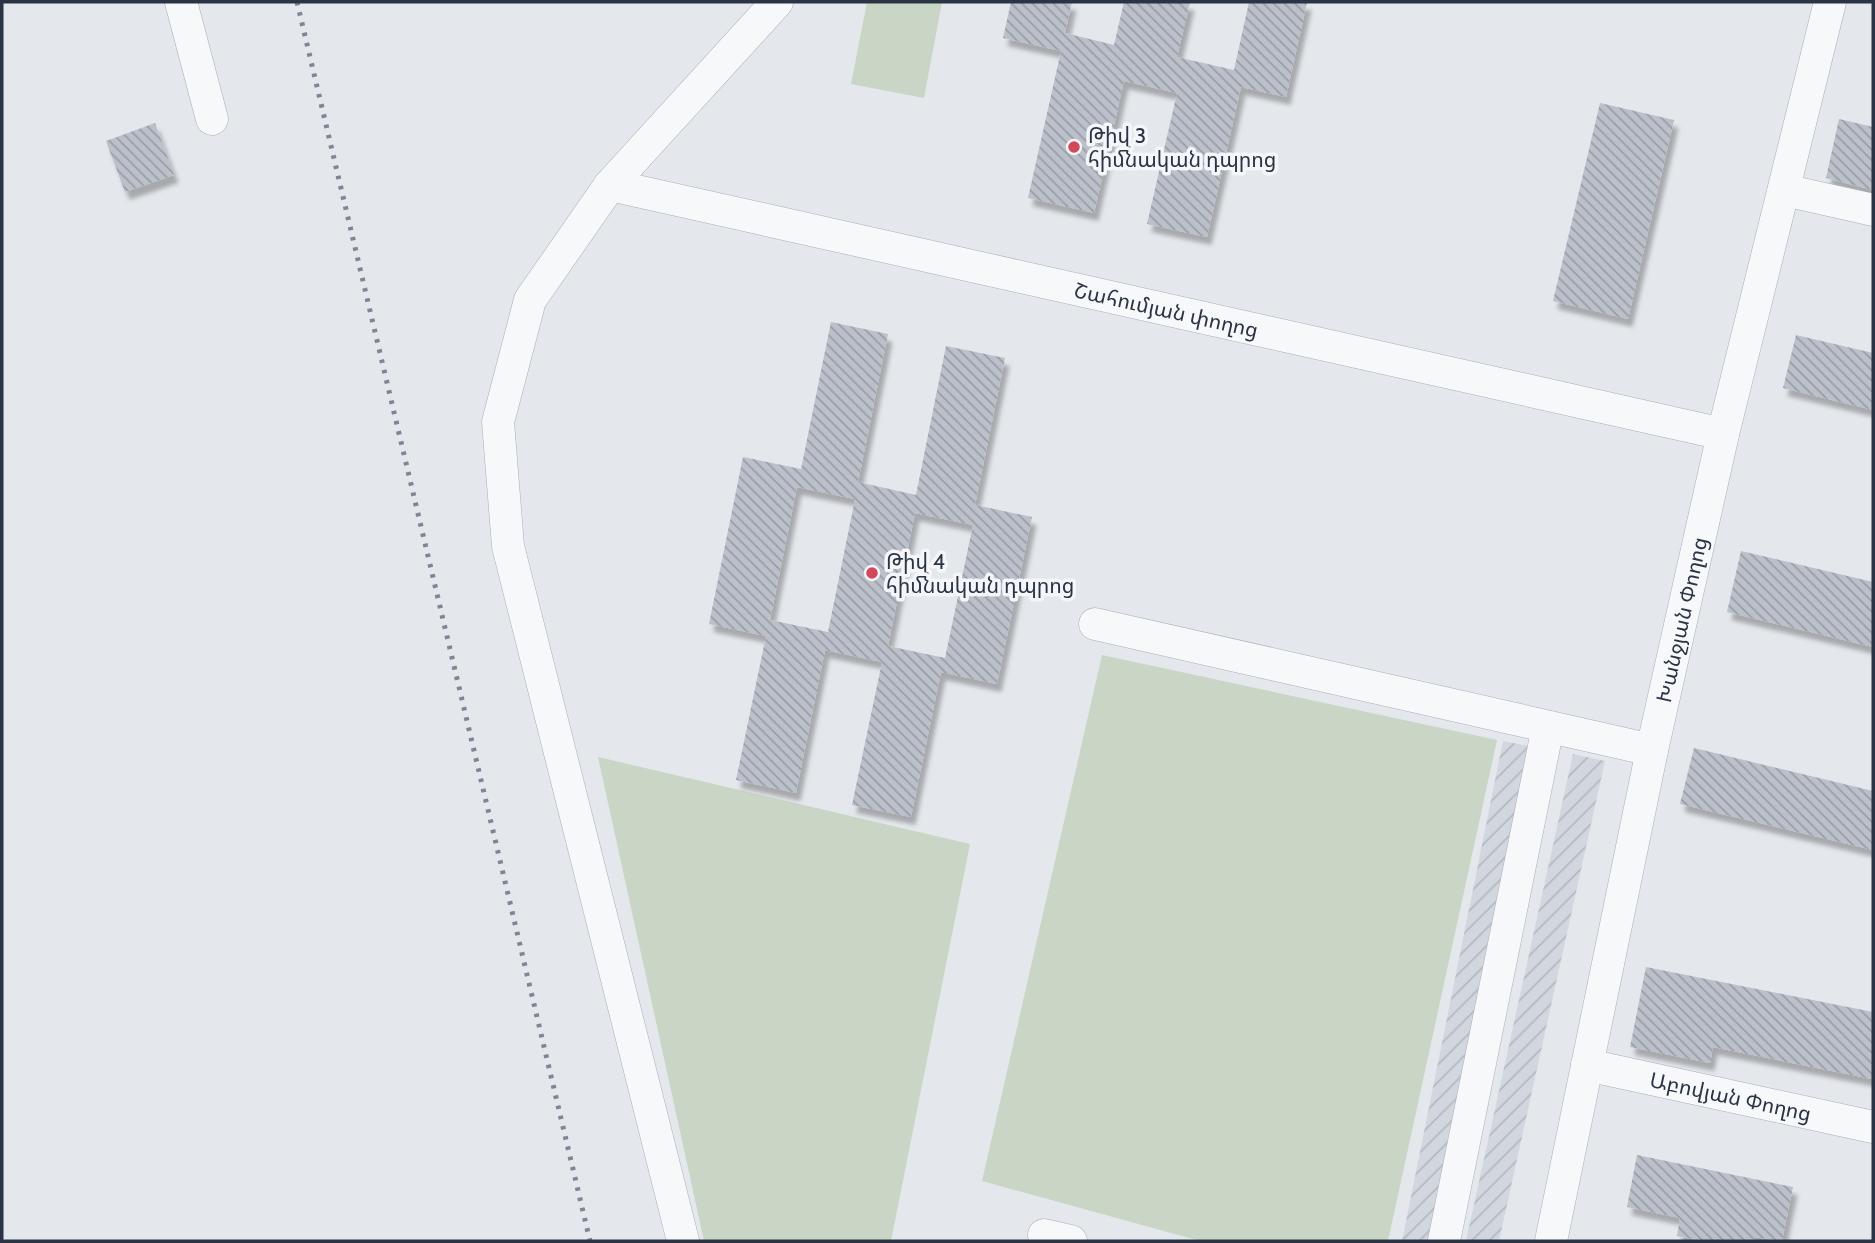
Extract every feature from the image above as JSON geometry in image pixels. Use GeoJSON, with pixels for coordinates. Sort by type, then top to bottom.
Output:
{"type":"FeatureCollection","features":[{"type":"Feature","properties":{"kind":"street"},"geometry":{"type":"LineString","coordinates":[[181,2],[212,119]]}},
{"type":"Feature","properties":{"kind":"street"},"geometry":{"type":"LineString","coordinates":[[684,1241],[508,547],[498,422],[530,300],[610,185],[777,2]]}},
{"type":"Feature","properties":{"kind":"street","name":"Խանջյան Փողոց"},"geometry":{"type":"LineString","coordinates":[[1551,1241],[1652,750],[1723,434],[1830,2]]}},
{"type":"Feature","properties":{"kind":"street","name":"Շահումյան փողոց"},"geometry":{"type":"LineString","coordinates":[[610,185],[1723,434]]}},
{"type":"Feature","properties":{"kind":"street"},"geometry":{"type":"LineString","coordinates":[[1784,190],[1873,210]]}},
{"type":"Feature","properties":{"kind":"street"},"geometry":{"type":"LineString","coordinates":[[1096,624],[1652,750]]}},
{"type":"Feature","properties":{"kind":"street"},"geometry":{"type":"LineString","coordinates":[[1444,1241],[1548,727]]}},
{"type":"Feature","properties":{"kind":"street","name":"Աբովյան Փողոց"},"geometry":{"type":"LineString","coordinates":[[1587,1065],[1873,1127]]}},
{"type":"Feature","properties":{"kind":"shaded area"},"geometry":{"type":"Polygon","coordinates":[[[1503,741],[1534,747],[1434,1241],[1402,1241],[1503,741]]]}},
{"type":"Feature","properties":{"kind":"shaded area"},"geometry":{"type":"Polygon","coordinates":[[[1573,754],[1605,761],[1499,1241],[1466,1241],[1573,754]]]}},
{"type":"Feature","properties":{"kind":"green space"},"geometry":{"type":"Polygon","coordinates":[[[867,2],[942,2],[924,98],[851,84],[867,2]]]}},
{"type":"Feature","properties":{"kind":"green space"},"geometry":{"type":"Polygon","coordinates":[[[1102,655],[1497,740],[1388,1241],[1200,1241],[982,1181],[1102,655]]]}},
{"type":"Feature","properties":{"kind":"green space"},"geometry":{"type":"Polygon","coordinates":[[[598,757],[970,844],[891,1241],[704,1241],[598,757]]]}},
{"type":"Feature","properties":{"kind":"building","name":"Թիվ 3 հիմնական դպրոց"},"geometry":{"type":"Polygon","coordinates":[[[1011,2],[1072,2],[1065,33],[1114,45],[1124,2],[1190,2],[1177,57],[1234,70],[1249,2],[1307,2],[1286,97],[1241,87],[1207,237],[1147,224],[1177,93],[1124,81],[1094,213],[1028,198],[1061,51],[1003,38],[1011,2]]]}},
{"type":"Feature","properties":{"kind":"building"},"geometry":{"type":"Polygon","coordinates":[[[1600,103],[1674,120],[1628,319],[1553,301],[1600,103]]]}},
{"type":"Feature","properties":{"kind":"building"},"geometry":{"type":"Polygon","coordinates":[[[1839,119],[1873,127],[1873,190],[1826,178],[1839,119]]]}},
{"type":"Feature","properties":{"kind":"building"},"geometry":{"type":"Polygon","coordinates":[[[155,123],[174,175],[125,192],[106,141],[155,123]]]}},
{"type":"Feature","properties":{"kind":"building","name":"Թիվ 4 հիմնական դպրոց"},"geometry":{"type":"Polygon","coordinates":[[[831,322],[888,334],[858,482],[916,495],[946,346],[1005,358],[975,505],[1032,517],[997,684],[941,672],[911,817],[852,805],[882,662],[825,650],[796,793],[736,780],[766,636],[709,624],[743,457],[801,469],[831,322]],[[797,487],[770,620],[828,632],[855,499],[797,487]],[[915,513],[888,646],[945,658],[973,525],[915,513]]]}},
{"type":"Feature","properties":{"kind":"building"},"geometry":{"type":"Polygon","coordinates":[[[1796,335],[1873,353],[1873,410],[1783,388],[1796,335]]]}},
{"type":"Feature","properties":{"kind":"building"},"geometry":{"type":"Polygon","coordinates":[[[1741,551],[1873,582],[1873,647],[1727,612],[1741,551]]]}},
{"type":"Feature","properties":{"kind":"building"},"geometry":{"type":"Polygon","coordinates":[[[1694,748],[1873,791],[1873,850],[1680,804],[1694,748]]]}},
{"type":"Feature","properties":{"kind":"building"},"geometry":{"type":"Polygon","coordinates":[[[1646,967],[1873,1012],[1872,1079],[1713,1047],[1710,1063],[1630,1047],[1646,967]]]}},
{"type":"Feature","properties":{"kind":"building"},"geometry":{"type":"Polygon","coordinates":[[[1637,1155],[1793,1187],[1782,1241],[1754,1237],[1753,1241],[1701,1241],[1677,1236],[1680,1218],[1627,1207],[1637,1155]]]}},
{"type":"Feature","properties":{"kind":"railway"},"geometry":{"type":"LineString","coordinates":[[297,2],[590,1241]]}},
{"type":"Feature","properties":{"kind":"place","name":"Թիվ 3 հիմնական դպրոց"},"geometry":{"type":"Point","coordinates":[1074,147]}},
{"type":"Feature","properties":{"kind":"place","name":"Թիվ 4 հիմնական դպրոց"},"geometry":{"type":"Point","coordinates":[872,573]}}]}
